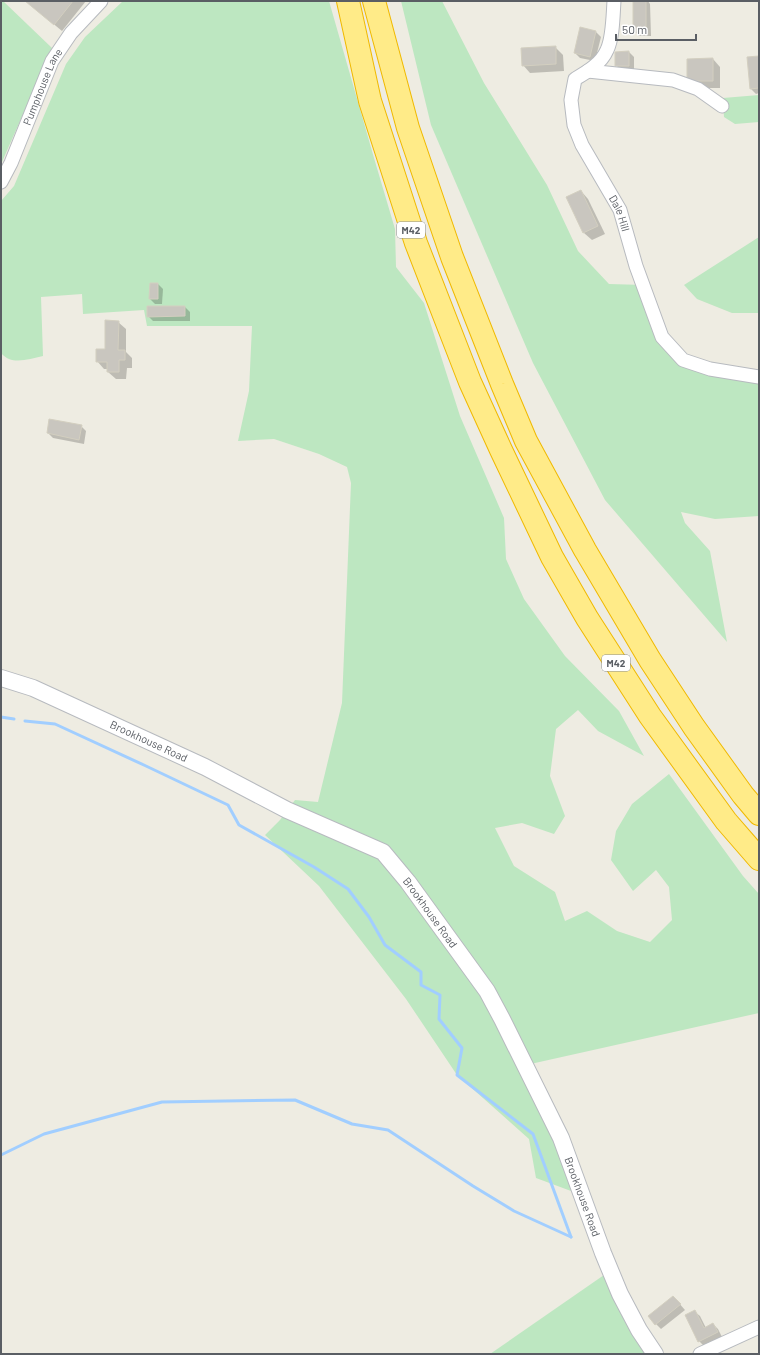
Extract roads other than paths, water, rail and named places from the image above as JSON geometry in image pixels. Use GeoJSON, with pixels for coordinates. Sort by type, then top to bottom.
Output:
{"type":"FeatureCollection","features":[{"type":"Feature","properties":{"kind":"highway","name":"M42"},"geometry":{"type":"LineString","coordinates":[[348,1],[370,102],[416,243],[468,375],[504,457],[552,557],[587,618],[650,716],[726,821],[759,858]]}},
{"type":"Feature","properties":{"kind":"highway","name":"M42"},"geometry":{"type":"LineString","coordinates":[[374,1],[408,128],[452,257],[526,441],[585,550],[650,660],[694,727],[743,795],[759,814]]}},
{"type":"Feature","properties":{"kind":"street","name":"Pumphouse Lane"},"geometry":{"type":"LineString","coordinates":[[1,182],[11,163],[52,62],[71,33],[102,1]]}},
{"type":"Feature","properties":{"kind":"street","name":"Dale Hill"},"geometry":{"type":"LineString","coordinates":[[614,1],[612,27],[607,50],[599,61],[588,71],[575,79],[571,100],[574,125],[582,145],[620,210],[636,266],[662,337],[683,360],[710,369],[759,377]]}},
{"type":"Feature","properties":{"kind":"street"},"geometry":{"type":"LineString","coordinates":[[588,71],[673,80],[698,89],[722,106]]}},
{"type":"Feature","properties":{"kind":"street","name":"Brookhouse Road"},"geometry":{"type":"LineString","coordinates":[[1,678],[33,688],[205,766],[287,810],[383,852],[408,882],[487,991],[561,1138],[603,1253],[620,1294],[639,1330],[654,1354]]}},
{"type":"Feature","properties":{"kind":"street"},"geometry":{"type":"LineString","coordinates":[[700,1354],[759,1327]]}},
{"type":"Feature","properties":{"kind":"waterway"},"geometry":{"type":"LineString","coordinates":[[1,717],[14,719]]}},
{"type":"Feature","properties":{"kind":"waterway"},"geometry":{"type":"LineString","coordinates":[[25,721],[55,724],[228,805],[239,825],[314,867],[348,889],[369,917],[385,945],[421,972],[421,985],[440,995],[439,1019],[462,1048],[457,1075],[533,1134],[571,1237]]}},
{"type":"Feature","properties":{"kind":"waterway"},"geometry":{"type":"LineString","coordinates":[[1,1155],[44,1134],[162,1102],[295,1100],[352,1124],[388,1130],[514,1211],[571,1237]]}}]}
